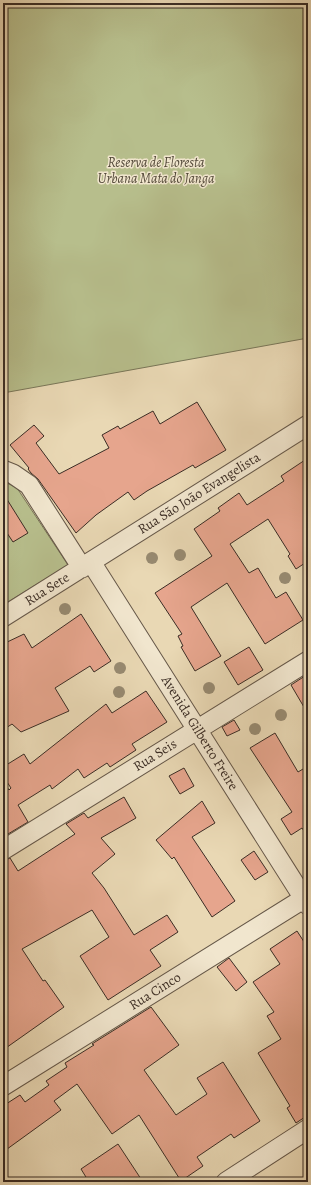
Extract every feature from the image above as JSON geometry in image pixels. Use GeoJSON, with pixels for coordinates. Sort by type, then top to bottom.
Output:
{"type":"FeatureCollection","features":[{"type":"Feature","properties":{"kind":"street","name":"Rua São João Evangelista"},"geometry":{"type":"LineString","coordinates":[[86,565],[308,425]]}},
{"type":"Feature","properties":{"kind":"street","name":"Avenida Gilberto Freire"},"geometry":{"type":"LineString","coordinates":[[3,470],[13,474],[29,485],[86,565],[197,729],[307,900]]}},
{"type":"Feature","properties":{"kind":"street","name":"Rua Sete"},"geometry":{"type":"LineString","coordinates":[[3,617],[86,565]]}},
{"type":"Feature","properties":{"kind":"street","name":"Rua Seis"},"geometry":{"type":"LineString","coordinates":[[3,850],[308,660]]}},
{"type":"Feature","properties":{"kind":"street","name":"Rua Cinco"},"geometry":{"type":"LineString","coordinates":[[3,1086],[307,900]]}},
{"type":"Feature","properties":{"kind":"street"},"geometry":{"type":"LineString","coordinates":[[226,1182],[308,1129]]}},
{"type":"Feature","properties":{"kind":"green space","name":"Reserva de Floresta Urbana Mata do Janga"},"geometry":{"type":"Polygon","coordinates":[[[3,3],[308,3],[308,338],[3,393],[3,3]]]}},
{"type":"Feature","properties":{"kind":"green space"},"geometry":{"type":"Polygon","coordinates":[[[3,481],[17,488],[68,565],[3,605],[3,481]]]}},
{"type":"Feature","properties":{"kind":"building"},"geometry":{"type":"Polygon","coordinates":[[[197,402],[226,450],[195,468],[193,465],[134,500],[128,492],[96,515],[76,533],[38,479],[31,473],[28,469],[29,468],[10,445],[34,425],[44,436],[36,443],[59,474],[109,448],[102,435],[118,426],[120,429],[153,411],[160,424],[197,402]]]}},
{"type":"Feature","properties":{"kind":"building"},"geometry":{"type":"Polygon","coordinates":[[[308,458],[308,561],[296,569],[288,556],[290,554],[268,519],[230,544],[249,573],[258,568],[276,598],[286,592],[303,620],[265,644],[227,583],[191,607],[221,656],[195,671],[181,647],[183,646],[178,636],[182,634],[155,593],[212,556],[194,529],[220,511],[218,508],[239,493],[247,505],[284,481],[281,476],[308,458]]]}},
{"type":"Feature","properties":{"kind":"building"},"geometry":{"type":"Polygon","coordinates":[[[3,493],[28,533],[13,542],[3,527],[3,493]]]}},
{"type":"Feature","properties":{"kind":"building"},"geometry":{"type":"Polygon","coordinates":[[[81,614],[111,661],[94,672],[90,666],[55,688],[69,711],[21,732],[12,724],[3,730],[3,644],[24,634],[32,648],[81,614]]]}},
{"type":"Feature","properties":{"kind":"building"},"geometry":{"type":"Polygon","coordinates":[[[249,647],[263,670],[238,685],[224,662],[249,647]]]}},
{"type":"Feature","properties":{"kind":"building"},"geometry":{"type":"Polygon","coordinates":[[[308,674],[308,714],[291,685],[308,674]]]}},
{"type":"Feature","properties":{"kind":"building"},"geometry":{"type":"Polygon","coordinates":[[[146,691],[167,722],[132,744],[136,750],[110,767],[107,763],[84,778],[78,769],[52,789],[50,785],[18,805],[28,822],[3,837],[3,781],[9,790],[11,788],[3,776],[3,767],[24,754],[30,764],[106,704],[112,713],[146,691]]]}},
{"type":"Feature","properties":{"kind":"building"},"geometry":{"type":"Polygon","coordinates":[[[234,720],[240,730],[227,736],[222,727],[234,720]]]}},
{"type":"Feature","properties":{"kind":"building"},"geometry":{"type":"Polygon","coordinates":[[[275,733],[298,772],[308,766],[308,837],[302,828],[291,835],[281,819],[292,812],[250,748],[275,733]]]}},
{"type":"Feature","properties":{"kind":"building"},"geometry":{"type":"Polygon","coordinates":[[[184,768],[194,786],[180,794],[169,776],[184,768]]]}},
{"type":"Feature","properties":{"kind":"building"},"geometry":{"type":"Polygon","coordinates":[[[124,797],[136,818],[101,838],[115,854],[92,873],[104,888],[134,935],[167,915],[178,932],[150,950],[161,966],[108,1000],[80,956],[109,937],[92,910],[22,949],[43,981],[45,980],[64,1007],[3,1050],[3,861],[10,858],[18,871],[75,834],[66,824],[84,813],[88,818],[124,797]]]}},
{"type":"Feature","properties":{"kind":"building"},"geometry":{"type":"Polygon","coordinates":[[[202,801],[215,823],[192,837],[235,901],[212,917],[174,857],[172,859],[156,840],[202,801]]]}},
{"type":"Feature","properties":{"kind":"building"},"geometry":{"type":"Polygon","coordinates":[[[254,851],[268,872],[255,880],[241,860],[254,851]]]}},
{"type":"Feature","properties":{"kind":"building"},"geometry":{"type":"Polygon","coordinates":[[[297,931],[308,948],[308,1115],[296,1123],[287,1108],[290,1106],[258,1053],[281,1039],[267,1016],[274,1012],[253,982],[280,964],[270,949],[297,931]]]}},
{"type":"Feature","properties":{"kind":"building"},"geometry":{"type":"Polygon","coordinates":[[[229,958],[247,982],[236,991],[217,967],[229,958]]]}},
{"type":"Feature","properties":{"kind":"building"},"geometry":{"type":"Polygon","coordinates":[[[151,1007],[179,1045],[144,1070],[176,1115],[207,1094],[197,1078],[223,1062],[260,1121],[234,1138],[231,1134],[197,1157],[203,1166],[181,1181],[139,1115],[112,1134],[77,1084],[54,1101],[61,1110],[3,1152],[3,1106],[20,1095],[25,1102],[49,1085],[46,1081],[67,1067],[65,1063],[94,1045],[92,1044],[95,1042],[151,1007]]]}},
{"type":"Feature","properties":{"kind":"building"},"geometry":{"type":"Polygon","coordinates":[[[118,1144],[143,1182],[89,1182],[81,1169],[118,1144]]]}}]}
